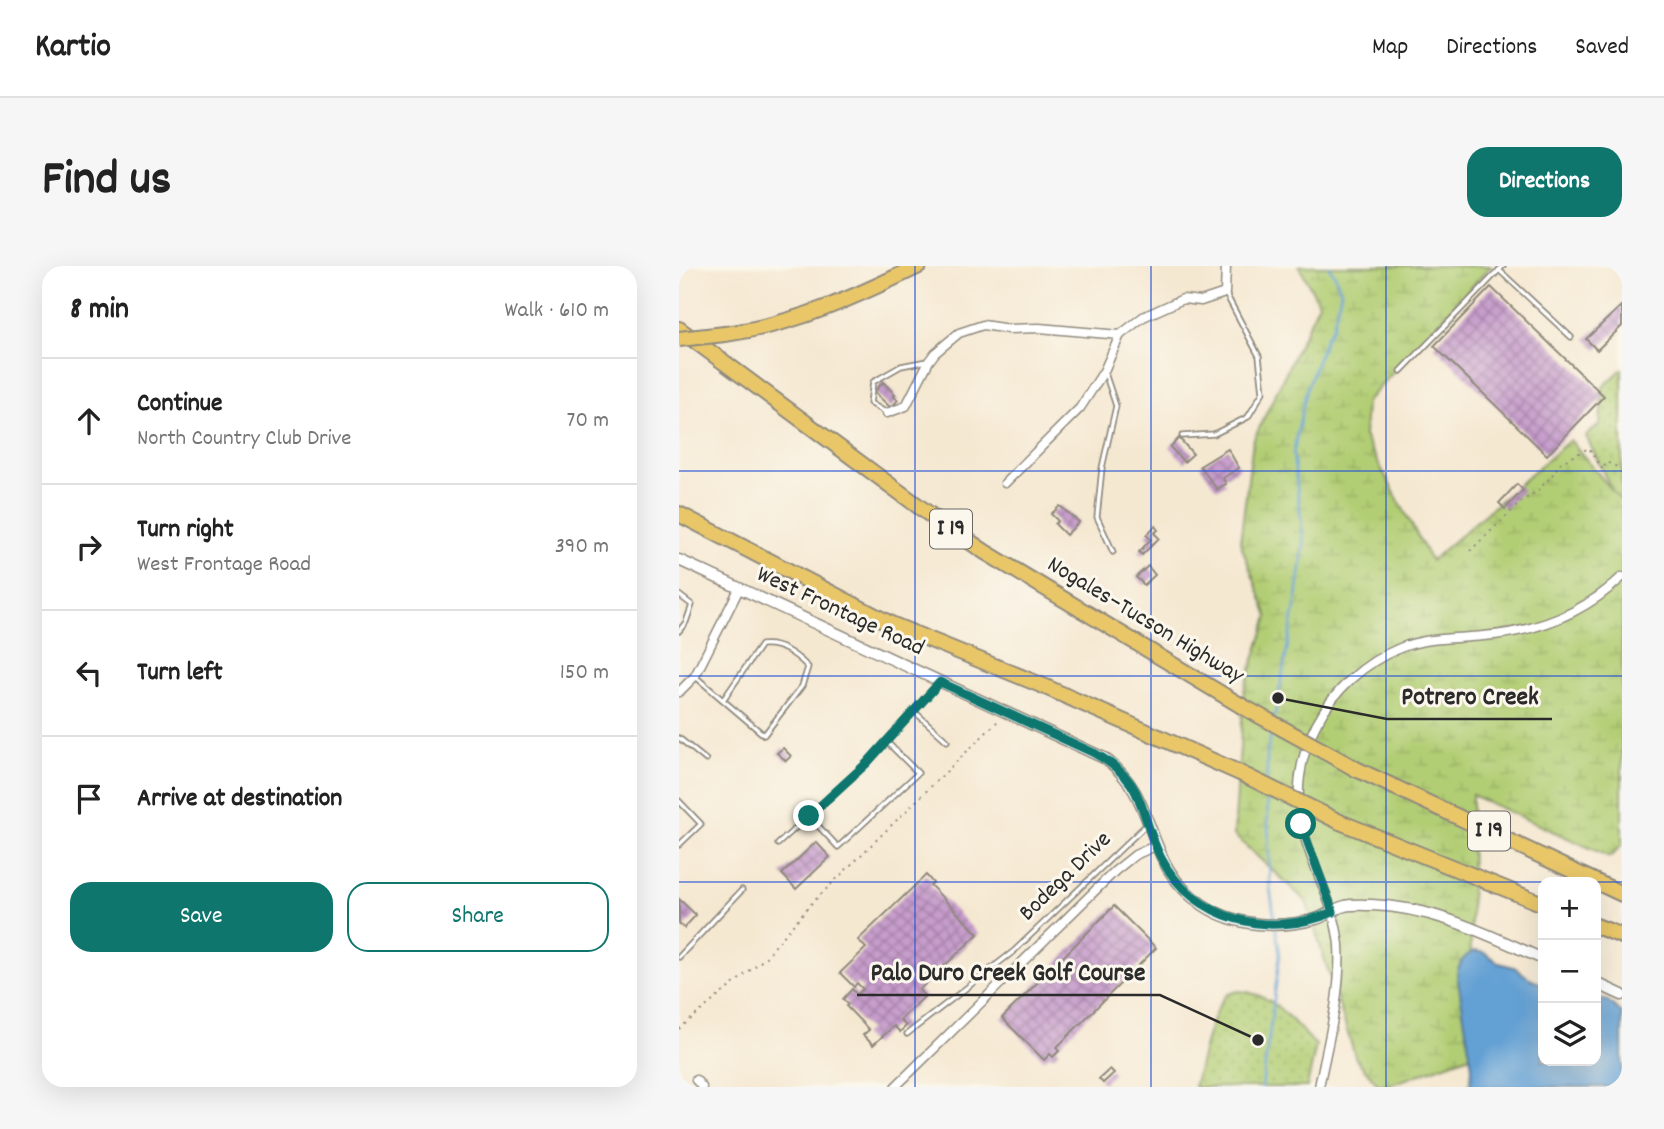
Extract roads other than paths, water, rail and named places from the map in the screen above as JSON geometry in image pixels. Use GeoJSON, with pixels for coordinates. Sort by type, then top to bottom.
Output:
{"type":"FeatureCollection","features":[{"type":"Feature","properties":{"kind":"highway"},"geometry":{"type":"LineString","coordinates":[[679,339],[725,334],[797,319],[851,299],[919,266]]}},
{"type":"Feature","properties":{"kind":"highway","name":"Nogales–Tucson Highway"},"geometry":{"type":"LineString","coordinates":[[679,329],[929,514],[985,552],[1240,705],[1356,769],[1622,894]]}},
{"type":"Feature","properties":{"kind":"highway","name":"I 19"},"geometry":{"type":"LineString","coordinates":[[679,514],[891,624],[1041,685],[1240,773],[1340,822],[1538,902]]}},
{"type":"Feature","properties":{"kind":"highway"},"geometry":{"type":"LineString","coordinates":[[1601,928],[1622,936]]}},
{"type":"Feature","properties":{"kind":"street"},"geometry":{"type":"LineString","coordinates":[[1005,483],[1080,408],[1104,371],[1120,335],[1143,317],[1183,299],[1201,301],[1225,293],[1226,266]]}},
{"type":"Feature","properties":{"kind":"street"},"geometry":{"type":"LineString","coordinates":[[887,413],[906,406],[929,361],[959,333],[982,325],[1120,335]]}},
{"type":"Feature","properties":{"kind":"street","name":"West Frontage Road"},"geometry":{"type":"LineString","coordinates":[[679,560],[1007,712],[1114,765],[1137,792],[1155,846],[1173,878],[1192,897],[1228,918],[1258,924],[1300,922],[1344,906],[1373,905],[1429,913],[1457,921],[1538,957]]}},
{"type":"Feature","properties":{"kind":"street"},"geometry":{"type":"LineString","coordinates":[[1319,1087],[1333,1020],[1339,945],[1333,912],[1301,824],[1299,797],[1302,766],[1311,733],[1329,701],[1369,664],[1402,647],[1437,638],[1505,634],[1551,622],[1593,600],[1622,577]]}},
{"type":"Feature","properties":{"kind":"street"},"geometry":{"type":"LineString","coordinates":[[679,692],[695,676],[739,589]]}},
{"type":"Feature","properties":{"kind":"street"},"geometry":{"type":"LineString","coordinates":[[895,1087],[1115,871],[1135,855],[1155,846]]}},
{"type":"Feature","properties":{"kind":"street"},"geometry":{"type":"LineString","coordinates":[[1601,985],[1622,995]]}},
{"type":"Feature","properties":{"kind":"lane"},"geometry":{"type":"LineString","coordinates":[[1401,372],[1501,268],[1571,337]]}},
{"type":"Feature","properties":{"kind":"lane"},"geometry":{"type":"LineString","coordinates":[[1182,436],[1214,434],[1248,417],[1263,393],[1259,356],[1225,293]]}},
{"type":"Feature","properties":{"kind":"lane"},"geometry":{"type":"LineString","coordinates":[[887,413],[870,403],[873,382],[901,366],[929,361]]}},
{"type":"Feature","properties":{"kind":"lane"},"geometry":{"type":"LineString","coordinates":[[1104,371],[1116,406],[1102,468],[1097,517],[1113,552]]}},
{"type":"Feature","properties":{"kind":"lane"},"geometry":{"type":"LineString","coordinates":[[679,595],[692,605],[686,622],[679,631]]}},
{"type":"Feature","properties":{"kind":"lane"},"geometry":{"type":"LineString","coordinates":[[695,676],[723,700],[764,735],[802,686],[808,667],[776,643],[761,645],[723,700]]}},
{"type":"Feature","properties":{"kind":"lane"},"geometry":{"type":"LineString","coordinates":[[778,844],[867,763],[940,682]]}},
{"type":"Feature","properties":{"kind":"lane"},"geometry":{"type":"LineString","coordinates":[[915,712],[947,741]]}},
{"type":"Feature","properties":{"kind":"lane"},"geometry":{"type":"LineString","coordinates":[[679,738],[706,760]]}},
{"type":"Feature","properties":{"kind":"lane"},"geometry":{"type":"LineString","coordinates":[[809,816],[838,847],[918,773],[887,742]]}},
{"type":"Feature","properties":{"kind":"lane"},"geometry":{"type":"LineString","coordinates":[[679,801],[701,824],[679,845]]}},
{"type":"Feature","properties":{"kind":"lane","name":"Bodega Drive"},"geometry":{"type":"LineString","coordinates":[[907,1034],[1014,951],[1148,822]]}},
{"type":"Feature","properties":{"kind":"lane"},"geometry":{"type":"LineString","coordinates":[[679,957],[742,890]]}},
{"type":"Feature","properties":{"kind":"water"},"geometry":{"type":"Polygon","coordinates":[[[1475,951],[1485,953],[1538,982],[1538,1066],[1601,1066],[1601,999],[1608,1001],[1622,1013],[1622,1087],[1466,1087],[1470,1083],[1472,1067],[1457,974],[1459,966],[1475,951]]]}},
{"type":"Feature","properties":{"kind":"waterway"},"geometry":{"type":"LineString","coordinates":[[1274,719],[1304,544],[1293,454],[1306,391],[1326,337],[1333,326],[1341,292],[1335,275],[1328,266]]}},
{"type":"Feature","properties":{"kind":"waterway"},"geometry":{"type":"LineString","coordinates":[[1267,781],[1267,754],[1272,729]]}},
{"type":"Feature","properties":{"kind":"waterway"},"geometry":{"type":"LineString","coordinates":[[1267,791],[1270,888],[1275,921]]}},
{"type":"Feature","properties":{"kind":"waterway"},"geometry":{"type":"LineString","coordinates":[[1262,1087],[1280,955],[1276,927]]}},
{"type":"Feature","properties":{"kind":"place","name":"Potrero Creek"},"geometry":{"type":"Point","coordinates":[1278,698]}},
{"type":"Feature","properties":{"kind":"place","name":"Palo Duro Creek Golf Course"},"geometry":{"type":"Point","coordinates":[1258,1040]}}]}
